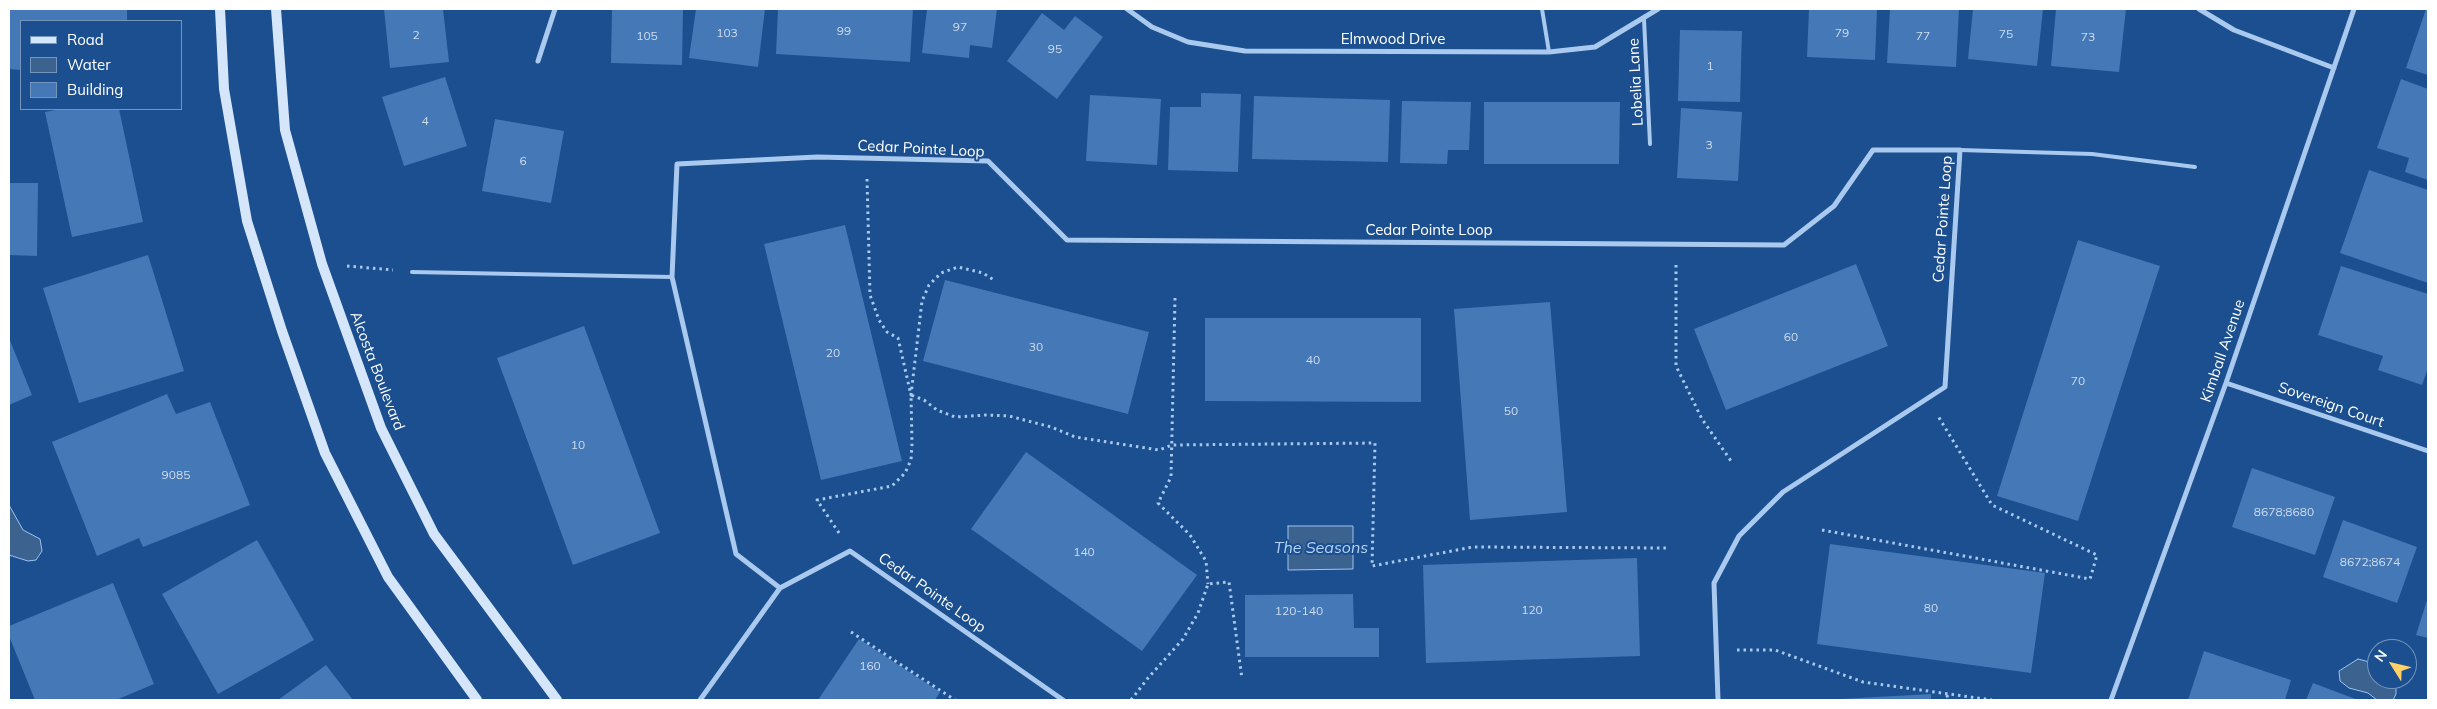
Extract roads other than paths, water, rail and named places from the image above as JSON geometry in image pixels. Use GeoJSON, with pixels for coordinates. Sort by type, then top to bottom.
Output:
{"type":"FeatureCollection","features":[{"type":"Feature","properties":{"kind":"main road"},"geometry":{"type":"LineString","coordinates":[[220,9],[224,89],[247,221],[282,331],[325,453],[388,578],[477,700]]}},
{"type":"Feature","properties":{"kind":"main road","name":"Alcosta Boulevard"},"geometry":{"type":"LineString","coordinates":[[276,9],[285,130],[322,264],[381,428],[434,534],[558,700]]}},
{"type":"Feature","properties":{"kind":"street"},"geometry":{"type":"LineString","coordinates":[[538,61],[555,9]]}},
{"type":"Feature","properties":{"kind":"street","name":"Elmwood Drive"},"geometry":{"type":"LineString","coordinates":[[1127,9],[1152,27],[1188,42],[1244,50],[1548,52],[1595,47],[1658,9]]}},
{"type":"Feature","properties":{"kind":"street"},"geometry":{"type":"LineString","coordinates":[[2199,9],[2234,30],[2334,68]]}},
{"type":"Feature","properties":{"kind":"street","name":"Kimball Avenue"},"geometry":{"type":"LineString","coordinates":[[2111,700],[2226,383],[2354,9]]}},
{"type":"Feature","properties":{"kind":"street","name":"Cedar Pointe Loop"},"geometry":{"type":"LineString","coordinates":[[1063,700],[850,551],[780,588],[736,554],[672,277],[677,164],[817,157],[988,161],[1067,240],[1784,245],[1834,206],[1873,150],[1960,150],[1945,387],[1783,492],[1739,536],[1714,583],[1718,700]]}},
{"type":"Feature","properties":{"kind":"street","name":"Sovereign Court"},"geometry":{"type":"LineString","coordinates":[[2226,383],[2428,451]]}},
{"type":"Feature","properties":{"kind":"street"},"geometry":{"type":"LineString","coordinates":[[700,700],[780,588]]}},
{"type":"Feature","properties":{"kind":"lane"},"geometry":{"type":"LineString","coordinates":[[1542,9],[1548,52]]}},
{"type":"Feature","properties":{"kind":"lane","name":"Lobelia Lane"},"geometry":{"type":"LineString","coordinates":[[1644,19],[1650,144]]}},
{"type":"Feature","properties":{"kind":"lane"},"geometry":{"type":"LineString","coordinates":[[1960,150],[2092,154],[2195,168]]}},
{"type":"Feature","properties":{"kind":"lane"},"geometry":{"type":"LineString","coordinates":[[412,272],[672,277]]}},
{"type":"Feature","properties":{"kind":"water"},"geometry":{"type":"Polygon","coordinates":[[[9,505],[23,530],[40,539],[42,551],[36,560],[28,561],[9,555],[9,505]]]}},
{"type":"Feature","properties":{"kind":"water","name":"The Seasons"},"geometry":{"type":"Polygon","coordinates":[[[1288,526],[1353,526],[1353,569],[1288,570],[1288,526]]]}},
{"type":"Feature","properties":{"kind":"water"},"geometry":{"type":"Polygon","coordinates":[[[2358,659],[2367,661],[2367,689],[2396,689],[2396,694],[2393,700],[2377,700],[2368,693],[2349,688],[2340,681],[2339,671],[2358,659]]]}}]}
